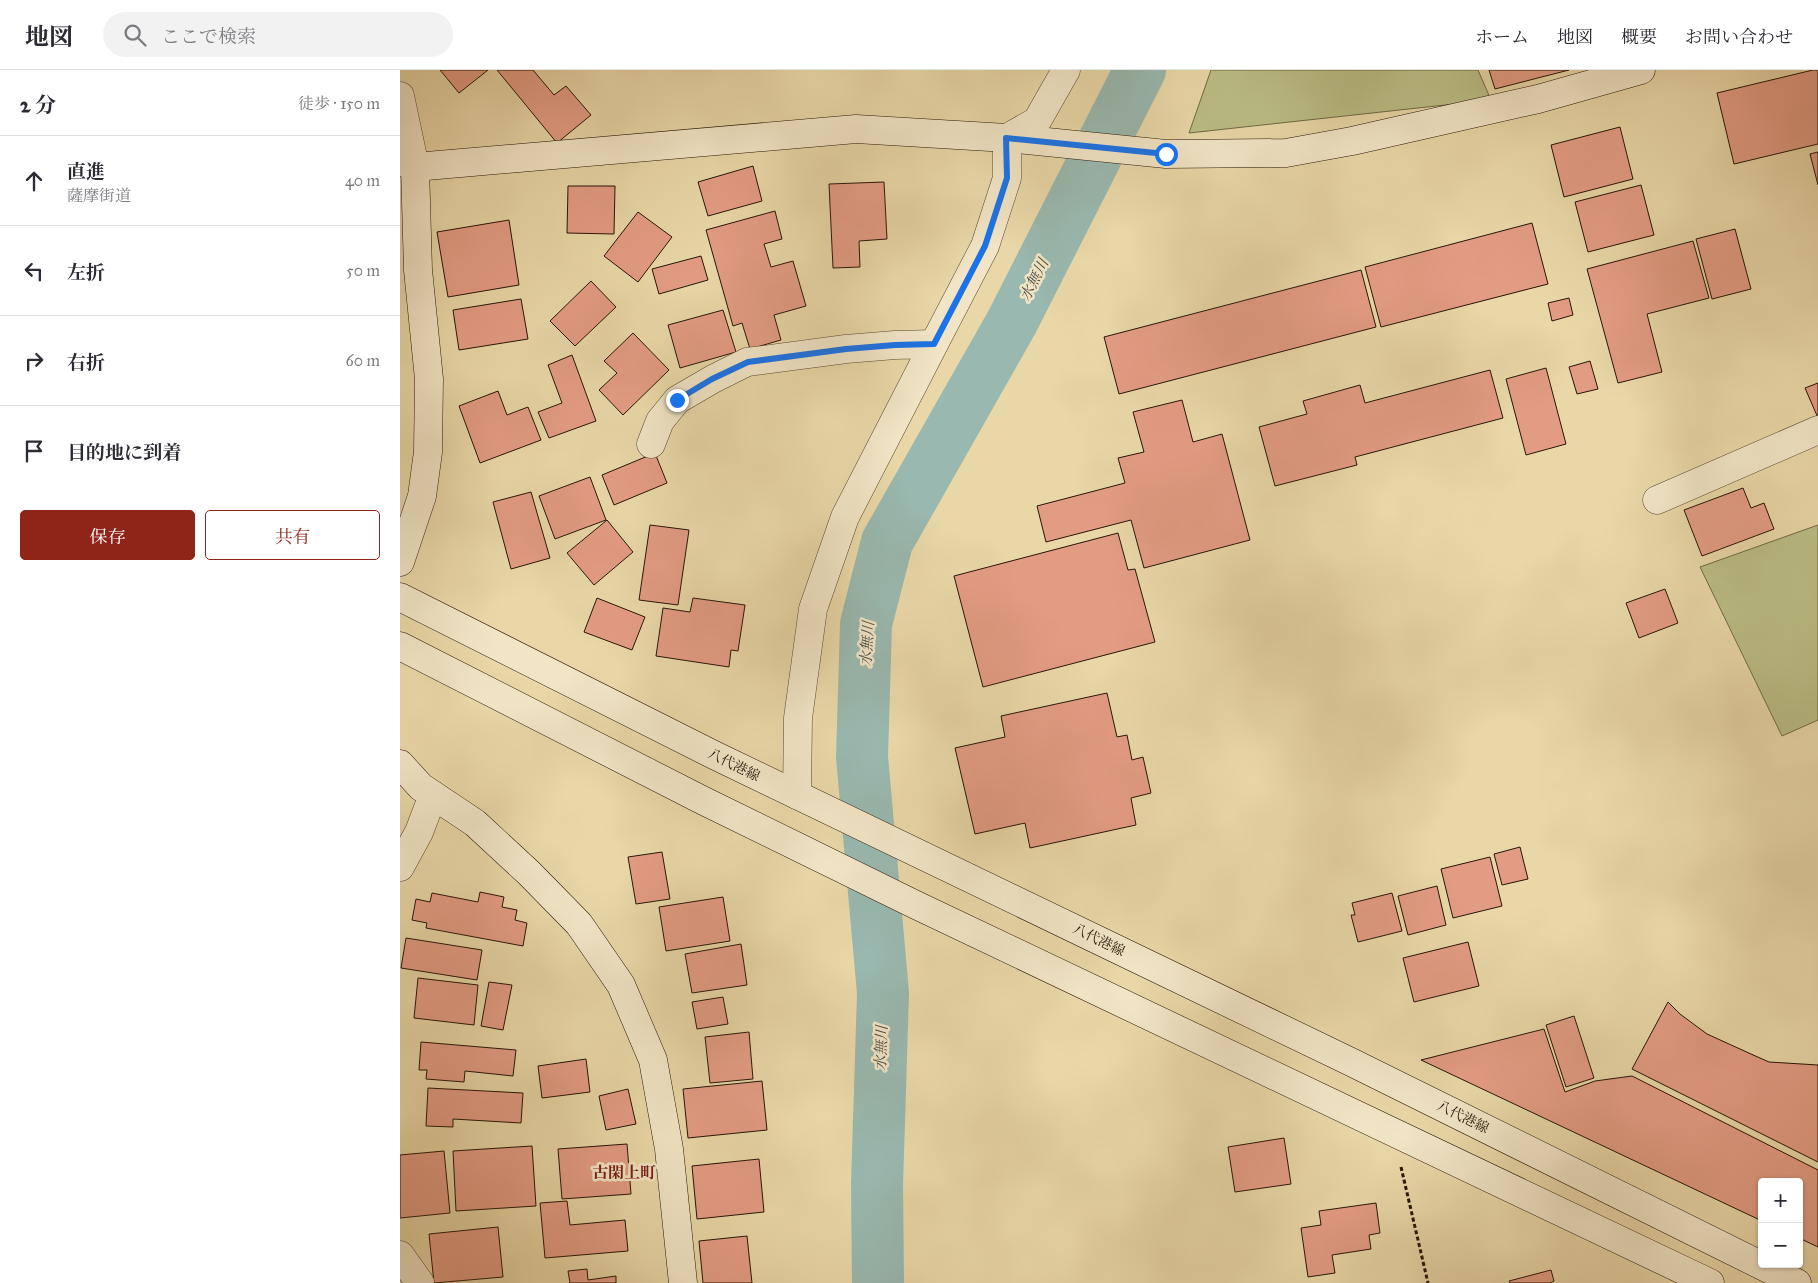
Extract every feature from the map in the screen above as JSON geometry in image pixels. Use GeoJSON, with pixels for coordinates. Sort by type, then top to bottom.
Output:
{"type":"FeatureCollection","features":[{"type":"Feature","properties":{"kind":"street"},"geometry":{"type":"LineString","coordinates":[[1006,138],[1037,121],[1066,70]]}},
{"type":"Feature","properties":{"kind":"street"},"geometry":{"type":"LineString","coordinates":[[407,164],[856,129],[1006,138],[1166,154],[1286,153],[1362,139],[1538,99],[1641,70]]}},
{"type":"Feature","properties":{"kind":"street"},"geometry":{"type":"LineString","coordinates":[[400,96],[429,379],[428,452],[422,496],[400,562]]}},
{"type":"Feature","properties":{"kind":"street"},"geometry":{"type":"LineString","coordinates":[[797,795],[798,718],[813,609],[844,516],[985,246],[1007,178],[1006,138]]}},
{"type":"Feature","properties":{"kind":"street"},"geometry":{"type":"LineString","coordinates":[[651,444],[660,421],[677,400],[712,379],[748,362],[846,349],[934,344]]}},
{"type":"Feature","properties":{"kind":"street"},"geometry":{"type":"LineString","coordinates":[[1657,500],[1818,430]]}},
{"type":"Feature","properties":{"kind":"street","name":"八代港線"},"geometry":{"type":"LineString","coordinates":[[400,597],[714,755],[1351,1062],[1798,1283]]}},
{"type":"Feature","properties":{"kind":"street"},"geometry":{"type":"LineString","coordinates":[[400,646],[704,801],[916,905],[1710,1283]]}},
{"type":"Feature","properties":{"kind":"street"},"geometry":{"type":"LineString","coordinates":[[400,764],[421,787],[475,823],[548,892],[579,924],[621,985],[653,1060],[669,1149],[683,1283]]}},
{"type":"Feature","properties":{"kind":"street"},"geometry":{"type":"LineString","coordinates":[[400,866],[419,832],[433,795]]}},
{"type":"Feature","properties":{"kind":"street"},"geometry":{"type":"LineString","coordinates":[[400,1255],[420,1283]]}},
{"type":"Feature","properties":{"kind":"path"},"geometry":{"type":"LineString","coordinates":[[1398,1135],[1401,1168],[1428,1283]]}},
{"type":"Feature","properties":{"kind":"green space"},"geometry":{"type":"Polygon","coordinates":[[[1211,70],[1478,70],[1491,100],[1189,133],[1211,70]]]}},
{"type":"Feature","properties":{"kind":"green space"},"geometry":{"type":"Polygon","coordinates":[[[1818,525],[1818,720],[1782,736],[1700,567],[1818,525]]]}},
{"type":"Feature","properties":{"kind":"building"},"geometry":{"type":"Polygon","coordinates":[[[440,70],[488,70],[459,93],[440,70]]]}},
{"type":"Feature","properties":{"kind":"building"},"geometry":{"type":"Polygon","coordinates":[[[497,70],[533,70],[554,95],[566,86],[591,115],[557,143],[497,70]]]}},
{"type":"Feature","properties":{"kind":"building"},"geometry":{"type":"Polygon","coordinates":[[[1489,70],[1569,70],[1495,89],[1489,70]]]}},
{"type":"Feature","properties":{"kind":"building"},"geometry":{"type":"Polygon","coordinates":[[[1818,70],[1818,144],[1734,164],[1717,93],[1818,70]]]}},
{"type":"Feature","properties":{"kind":"building"},"geometry":{"type":"Polygon","coordinates":[[[1620,127],[1633,179],[1564,197],[1551,145],[1620,127]]]}},
{"type":"Feature","properties":{"kind":"building"},"geometry":{"type":"Polygon","coordinates":[[[1818,152],[1818,185],[1810,154],[1818,152]]]}},
{"type":"Feature","properties":{"kind":"building"},"geometry":{"type":"Polygon","coordinates":[[[753,166],[762,201],[708,216],[698,182],[753,166]]]}},
{"type":"Feature","properties":{"kind":"building"},"geometry":{"type":"Polygon","coordinates":[[[884,182],[887,239],[859,241],[860,267],[833,268],[829,184],[884,182]]]}},
{"type":"Feature","properties":{"kind":"building"},"geometry":{"type":"Polygon","coordinates":[[[1641,185],[1654,235],[1588,252],[1575,202],[1641,185]]]}},
{"type":"Feature","properties":{"kind":"building"},"geometry":{"type":"Polygon","coordinates":[[[568,186],[615,186],[614,234],[567,233],[568,186]]]}},
{"type":"Feature","properties":{"kind":"building"},"geometry":{"type":"Polygon","coordinates":[[[775,211],[782,239],[764,244],[771,267],[793,261],[806,306],[774,315],[781,340],[750,349],[742,323],[733,326],[706,230],[775,211]]]}},
{"type":"Feature","properties":{"kind":"building"},"geometry":{"type":"Polygon","coordinates":[[[638,212],[672,237],[638,282],[604,256],[638,212]]]}},
{"type":"Feature","properties":{"kind":"building"},"geometry":{"type":"Polygon","coordinates":[[[509,220],[519,285],[448,297],[437,232],[509,220]]]}},
{"type":"Feature","properties":{"kind":"building"},"geometry":{"type":"Polygon","coordinates":[[[1532,223],[1548,284],[1381,327],[1365,267],[1532,223]]]}},
{"type":"Feature","properties":{"kind":"building"},"geometry":{"type":"Polygon","coordinates":[[[1735,229],[1751,289],[1712,299],[1696,239],[1735,229]]]}},
{"type":"Feature","properties":{"kind":"building"},"geometry":{"type":"Polygon","coordinates":[[[1693,241],[1709,298],[1647,314],[1662,372],[1618,383],[1587,269],[1693,241]]]}},
{"type":"Feature","properties":{"kind":"building"},"geometry":{"type":"Polygon","coordinates":[[[701,256],[708,280],[659,294],[652,269],[701,256]]]}},
{"type":"Feature","properties":{"kind":"building"},"geometry":{"type":"Polygon","coordinates":[[[1361,270],[1376,327],[1119,394],[1104,337],[1361,270]]]}},
{"type":"Feature","properties":{"kind":"building"},"geometry":{"type":"Polygon","coordinates":[[[591,281],[616,307],[575,346],[550,321],[591,281]]]}},
{"type":"Feature","properties":{"kind":"building"},"geometry":{"type":"Polygon","coordinates":[[[1569,298],[1573,315],[1552,321],[1548,303],[1569,298]]]}},
{"type":"Feature","properties":{"kind":"building"},"geometry":{"type":"Polygon","coordinates":[[[521,299],[528,339],[459,350],[453,310],[521,299]]]}},
{"type":"Feature","properties":{"kind":"building"},"geometry":{"type":"Polygon","coordinates":[[[723,310],[736,352],[680,368],[668,325],[723,310]]]}},
{"type":"Feature","properties":{"kind":"building"},"geometry":{"type":"Polygon","coordinates":[[[633,333],[669,370],[623,415],[599,390],[617,373],[604,361],[633,333]]]}},
{"type":"Feature","properties":{"kind":"building"},"geometry":{"type":"Polygon","coordinates":[[[572,355],[596,421],[549,438],[538,412],[562,403],[548,365],[572,355]]]}},
{"type":"Feature","properties":{"kind":"building"},"geometry":{"type":"Polygon","coordinates":[[[1590,361],[1598,389],[1577,394],[1569,367],[1590,361]]]}},
{"type":"Feature","properties":{"kind":"building"},"geometry":{"type":"Polygon","coordinates":[[[1546,368],[1566,444],[1526,455],[1506,379],[1546,368]]]}},
{"type":"Feature","properties":{"kind":"building"},"geometry":{"type":"Polygon","coordinates":[[[1490,370],[1503,418],[1355,457],[1357,465],[1275,486],[1259,427],[1307,414],[1303,401],[1360,385],[1365,403],[1490,370]]]}},
{"type":"Feature","properties":{"kind":"building"},"geometry":{"type":"Polygon","coordinates":[[[1818,383],[1818,418],[1805,388],[1818,383]]]}},
{"type":"Feature","properties":{"kind":"building"},"geometry":{"type":"Polygon","coordinates":[[[498,391],[507,415],[528,407],[541,440],[480,463],[459,406],[498,391]]]}},
{"type":"Feature","properties":{"kind":"building"},"geometry":{"type":"Polygon","coordinates":[[[1182,400],[1193,442],[1222,434],[1250,540],[1144,568],[1131,520],[1046,542],[1037,506],[1125,483],[1118,458],[1144,452],[1133,412],[1182,400]]]}},
{"type":"Feature","properties":{"kind":"building"},"geometry":{"type":"Polygon","coordinates":[[[655,453],[667,483],[614,505],[602,475],[655,453]]]}},
{"type":"Feature","properties":{"kind":"building"},"geometry":{"type":"Polygon","coordinates":[[[590,477],[606,520],[555,539],[539,496],[590,477]]]}},
{"type":"Feature","properties":{"kind":"building"},"geometry":{"type":"Polygon","coordinates":[[[1743,488],[1751,508],[1764,503],[1774,529],[1702,556],[1684,510],[1743,488]]]}},
{"type":"Feature","properties":{"kind":"building"},"geometry":{"type":"Polygon","coordinates":[[[531,492],[550,558],[511,569],[493,502],[531,492]]]}},
{"type":"Feature","properties":{"kind":"building"},"geometry":{"type":"Polygon","coordinates":[[[607,520],[633,552],[594,585],[567,553],[607,520]]]}},
{"type":"Feature","properties":{"kind":"building"},"geometry":{"type":"Polygon","coordinates":[[[650,525],[689,530],[678,605],[639,600],[650,525]]]}},
{"type":"Feature","properties":{"kind":"building"},"geometry":{"type":"Polygon","coordinates":[[[1118,533],[1128,570],[1135,569],[1155,642],[983,687],[954,576],[1118,533]]]}},
{"type":"Feature","properties":{"kind":"building"},"geometry":{"type":"Polygon","coordinates":[[[1665,589],[1678,623],[1639,638],[1626,603],[1665,589]]]}},
{"type":"Feature","properties":{"kind":"building"},"geometry":{"type":"Polygon","coordinates":[[[597,598],[645,617],[632,650],[584,632],[597,598]]]}},
{"type":"Feature","properties":{"kind":"building"},"geometry":{"type":"Polygon","coordinates":[[[693,598],[745,605],[738,651],[731,650],[729,667],[656,656],[663,608],[690,612],[693,598]]]}},
{"type":"Feature","properties":{"kind":"building"},"geometry":{"type":"Polygon","coordinates":[[[1107,693],[1117,737],[1127,735],[1132,760],[1143,757],[1151,793],[1131,798],[1136,825],[1030,848],[1025,823],[975,834],[955,748],[1005,737],[1001,716],[1107,693]]]}},
{"type":"Feature","properties":{"kind":"building"},"geometry":{"type":"Polygon","coordinates":[[[1520,847],[1528,879],[1502,885],[1494,854],[1520,847]]]}},
{"type":"Feature","properties":{"kind":"building"},"geometry":{"type":"Polygon","coordinates":[[[662,852],[670,899],[636,904],[628,857],[662,852]]]}},
{"type":"Feature","properties":{"kind":"building"},"geometry":{"type":"Polygon","coordinates":[[[1490,857],[1502,906],[1453,918],[1441,869],[1490,857]]]}},
{"type":"Feature","properties":{"kind":"building"},"geometry":{"type":"Polygon","coordinates":[[[1437,886],[1446,925],[1408,935],[1398,896],[1437,886]]]}},
{"type":"Feature","properties":{"kind":"building"},"geometry":{"type":"Polygon","coordinates":[[[480,892],[504,897],[502,907],[517,910],[515,920],[527,923],[523,946],[426,928],[427,923],[412,920],[416,899],[430,902],[432,893],[478,902],[480,892]]]}},
{"type":"Feature","properties":{"kind":"building"},"geometry":{"type":"Polygon","coordinates":[[[1392,893],[1402,931],[1358,942],[1351,915],[1355,915],[1352,903],[1392,893]]]}},
{"type":"Feature","properties":{"kind":"building"},"geometry":{"type":"Polygon","coordinates":[[[723,897],[730,941],[666,951],[659,907],[723,897]]]}},
{"type":"Feature","properties":{"kind":"building"},"geometry":{"type":"Polygon","coordinates":[[[406,938],[482,950],[477,980],[401,968],[406,938]]]}},
{"type":"Feature","properties":{"kind":"building"},"geometry":{"type":"Polygon","coordinates":[[[1468,942],[1479,986],[1414,1002],[1403,958],[1468,942]]]}},
{"type":"Feature","properties":{"kind":"building"},"geometry":{"type":"Polygon","coordinates":[[[741,944],[747,985],[692,993],[685,954],[741,944]]]}},
{"type":"Feature","properties":{"kind":"building"},"geometry":{"type":"Polygon","coordinates":[[[418,978],[478,985],[474,1025],[414,1018],[418,978]]]}},
{"type":"Feature","properties":{"kind":"building"},"geometry":{"type":"Polygon","coordinates":[[[489,982],[512,985],[503,1030],[481,1026],[489,982]]]}},
{"type":"Feature","properties":{"kind":"building"},"geometry":{"type":"Polygon","coordinates":[[[723,997],[728,1024],[697,1029],[692,1002],[723,997]]]}},
{"type":"Feature","properties":{"kind":"building"},"geometry":{"type":"Polygon","coordinates":[[[1668,1002],[1680,1014],[1707,1034],[1769,1062],[1818,1065],[1818,1162],[1632,1069],[1668,1002]]]}},
{"type":"Feature","properties":{"kind":"building"},"geometry":{"type":"Polygon","coordinates":[[[1574,1016],[1594,1078],[1566,1087],[1546,1025],[1574,1016]]]}},
{"type":"Feature","properties":{"kind":"building"},"geometry":{"type":"Polygon","coordinates":[[[1544,1029],[1565,1092],[1595,1081],[1632,1076],[1818,1170],[1818,1247],[1803,1240],[1803,1178],[1758,1178],[1758,1219],[1421,1060],[1544,1029]]]}},
{"type":"Feature","properties":{"kind":"building"},"geometry":{"type":"Polygon","coordinates":[[[749,1032],[753,1079],[710,1083],[705,1037],[749,1032]]]}},
{"type":"Feature","properties":{"kind":"building"},"geometry":{"type":"Polygon","coordinates":[[[421,1042],[516,1050],[513,1076],[465,1071],[464,1082],[426,1079],[427,1070],[419,1070],[421,1042]]]}},
{"type":"Feature","properties":{"kind":"building"},"geometry":{"type":"Polygon","coordinates":[[[586,1059],[590,1092],[542,1098],[538,1066],[586,1059]]]}},
{"type":"Feature","properties":{"kind":"building"},"geometry":{"type":"Polygon","coordinates":[[[762,1081],[767,1130],[688,1138],[683,1089],[762,1081]]]}},
{"type":"Feature","properties":{"kind":"building"},"geometry":{"type":"Polygon","coordinates":[[[428,1088],[523,1093],[521,1123],[453,1119],[453,1127],[426,1126],[428,1088]]]}},
{"type":"Feature","properties":{"kind":"building"},"geometry":{"type":"Polygon","coordinates":[[[628,1089],[636,1124],[606,1130],[599,1096],[628,1089]]]}},
{"type":"Feature","properties":{"kind":"building"},"geometry":{"type":"Polygon","coordinates":[[[1284,1138],[1291,1184],[1235,1192],[1228,1147],[1284,1138]]]}},
{"type":"Feature","properties":{"kind":"building"},"geometry":{"type":"Polygon","coordinates":[[[627,1144],[631,1194],[562,1199],[558,1149],[627,1144]]]}},
{"type":"Feature","properties":{"kind":"building"},"geometry":{"type":"Polygon","coordinates":[[[532,1146],[536,1206],[456,1211],[453,1151],[532,1146]]]}},
{"type":"Feature","properties":{"kind":"building"},"geometry":{"type":"Polygon","coordinates":[[[444,1151],[450,1213],[400,1218],[400,1155],[444,1151]]]}},
{"type":"Feature","properties":{"kind":"building"},"geometry":{"type":"Polygon","coordinates":[[[759,1159],[764,1212],[697,1219],[692,1166],[759,1159]]]}},
{"type":"Feature","properties":{"kind":"building"},"geometry":{"type":"Polygon","coordinates":[[[567,1201],[570,1225],[625,1220],[628,1251],[545,1258],[540,1203],[567,1201]]]}},
{"type":"Feature","properties":{"kind":"building"},"geometry":{"type":"Polygon","coordinates":[[[1376,1203],[1380,1233],[1369,1235],[1371,1249],[1332,1255],[1335,1273],[1308,1277],[1301,1228],[1321,1225],[1319,1211],[1376,1203]]]}},
{"type":"Feature","properties":{"kind":"building"},"geometry":{"type":"Polygon","coordinates":[[[498,1227],[503,1277],[434,1283],[429,1234],[498,1227]]]}},
{"type":"Feature","properties":{"kind":"building"},"geometry":{"type":"Polygon","coordinates":[[[747,1236],[752,1283],[703,1283],[699,1241],[747,1236]]]}},
{"type":"Feature","properties":{"kind":"building"},"geometry":{"type":"Polygon","coordinates":[[[587,1269],[588,1280],[616,1276],[616,1283],[570,1283],[568,1271],[587,1269]]]}},
{"type":"Feature","properties":{"kind":"building"},"geometry":{"type":"Polygon","coordinates":[[[1551,1270],[1554,1281],[1550,1283],[1510,1283],[1509,1281],[1551,1270]]]}},
{"type":"Feature","properties":{"kind":"waterway","name":"水無川"},"geometry":{"type":"LineString","coordinates":[[878,1283],[877,1185],[883,993],[862,757],[866,624],[887,542],[1012,322],[1140,70]]}},
{"type":"Feature","properties":{"kind":"district","name":"古閑上町"},"geometry":{"type":"Point","coordinates":[624,1172]}},
{"type":"Feature","properties":{"kind":"route"},"geometry":{"type":"LineString","coordinates":[[677,400],[712,379],[748,362],[846,349],[934,344],[985,246],[1007,178],[1006,138],[1166,154]]}}]}
